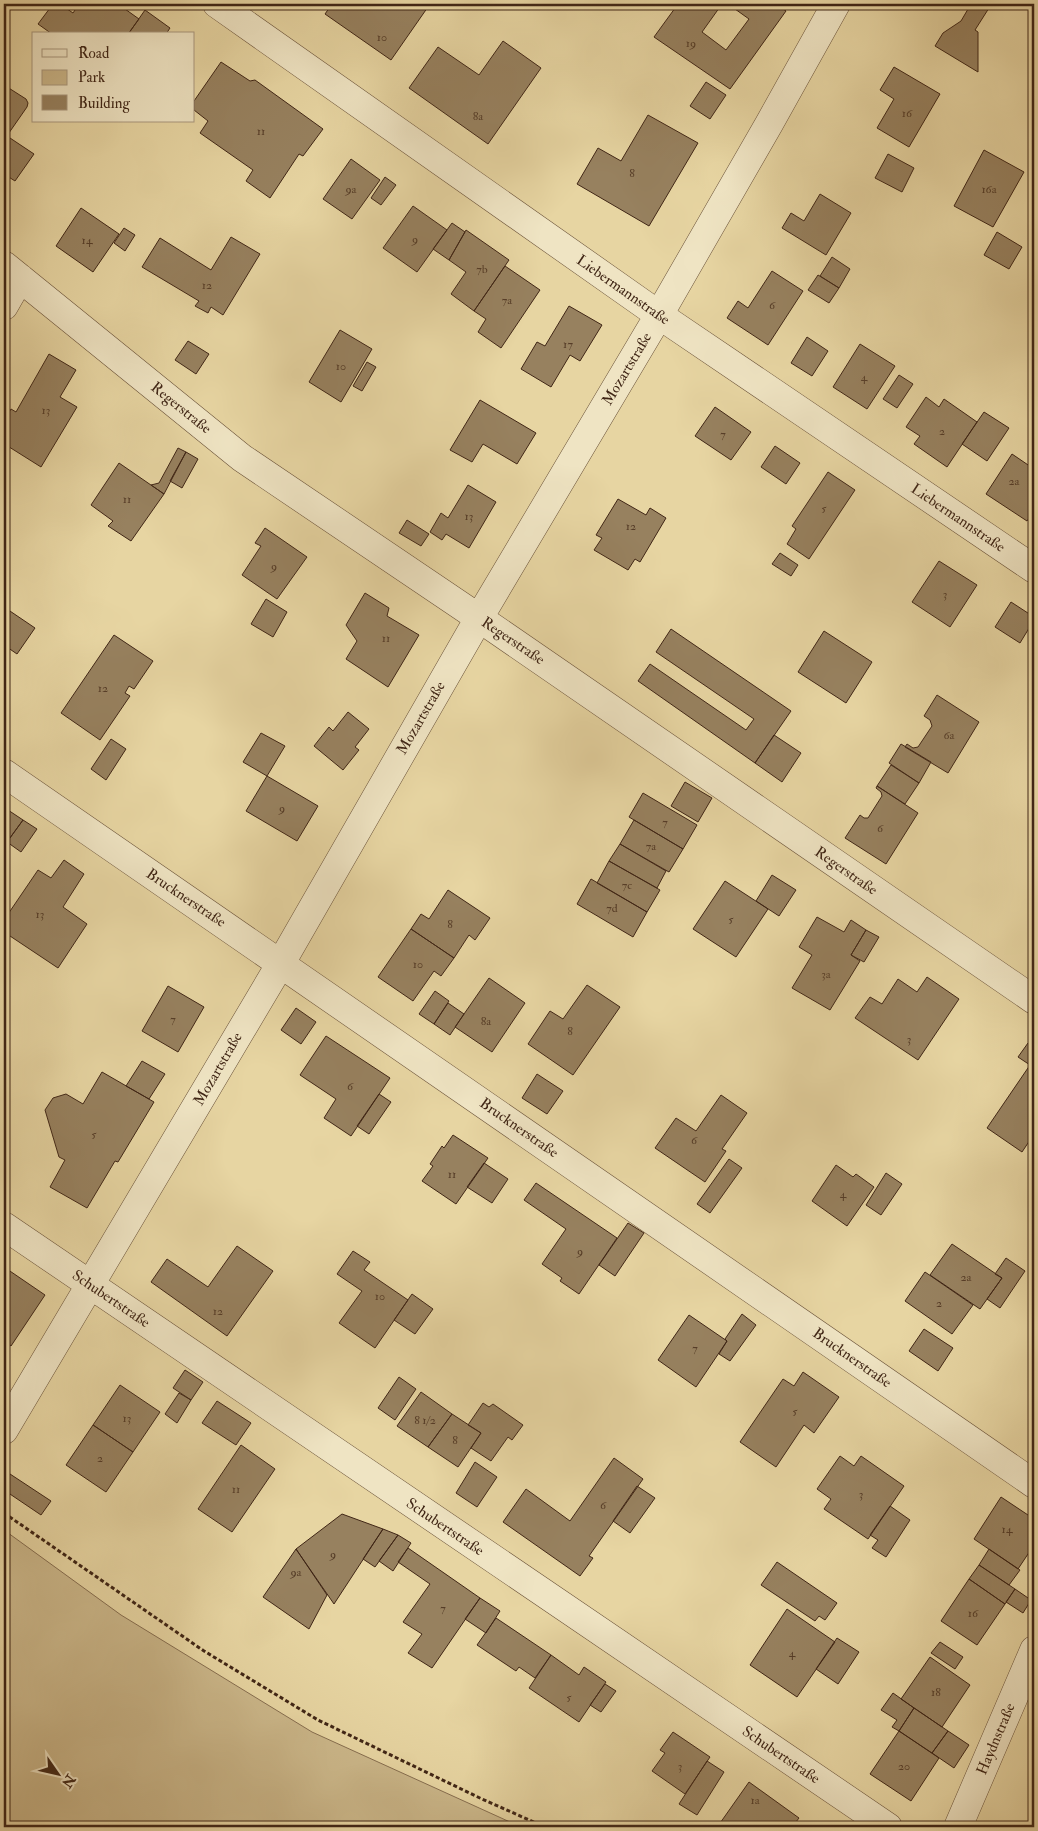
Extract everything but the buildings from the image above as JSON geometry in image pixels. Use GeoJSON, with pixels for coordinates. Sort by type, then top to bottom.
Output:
{"type":"FeatureCollection","features":[{"type":"Feature","properties":{"kind":"street","name":"Liebermannstraße"},"geometry":{"type":"LineString","coordinates":[[217,4],[659,315],[1034,569]]}},
{"type":"Feature","properties":{"kind":"street","name":"Mozartstraße"},"geometry":{"type":"LineString","coordinates":[[4,1430],[91,1286],[479,618],[659,315],[836,4]]}},
{"type":"Feature","properties":{"kind":"street"},"geometry":{"type":"LineString","coordinates":[[4,306],[12,271]]}},
{"type":"Feature","properties":{"kind":"street","name":"Regerstraße"},"geometry":{"type":"LineString","coordinates":[[12,271],[242,458],[479,618],[1034,1000]]}},
{"type":"Feature","properties":{"kind":"street","name":"Brucknerstraße"},"geometry":{"type":"LineString","coordinates":[[4,773],[1034,1484]]}},
{"type":"Feature","properties":{"kind":"street","name":"Schubertstraße"},"geometry":{"type":"LineString","coordinates":[[4,1226],[888,1827]]}},
{"type":"Feature","properties":{"kind":"street","name":"Haydnstraße"},"geometry":{"type":"LineString","coordinates":[[958,1827],[1034,1650]]}},
{"type":"Feature","properties":{"kind":"path"},"geometry":{"type":"LineString","coordinates":[[4,1513],[204,1651],[318,1720],[482,1799],[545,1827]]}},
{"type":"Feature","properties":{"kind":"green space"},"geometry":{"type":"Polygon","coordinates":[[[4,1530],[121,1615],[312,1732],[521,1827],[4,1827],[4,1530]]]}}]}
